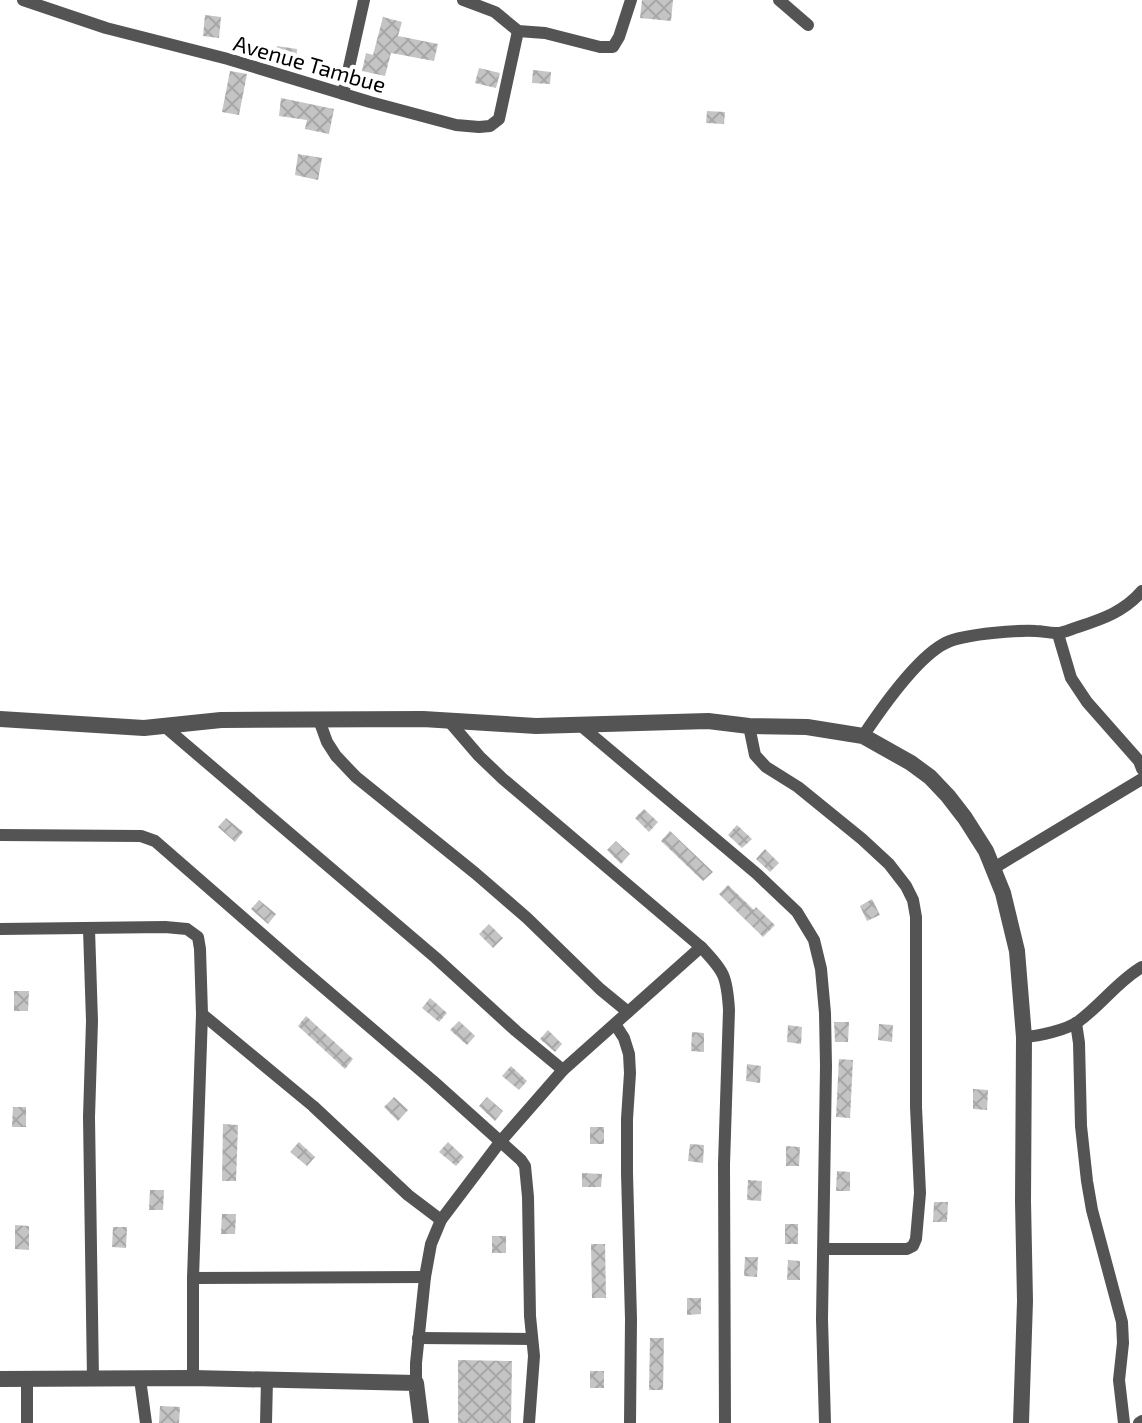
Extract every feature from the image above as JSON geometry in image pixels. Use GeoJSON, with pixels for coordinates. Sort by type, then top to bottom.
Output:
{"type":"FeatureCollection","features":[{"type":"Feature","properties":{"kind":"street","name":"Avenue Tambue"},"geometry":{"type":"LineString","coordinates":[[23,0],[106,28],[228,59],[456,125],[490,126],[499,119],[518,31]]}},
{"type":"Feature","properties":{"kind":"street"},"geometry":{"type":"LineString","coordinates":[[343,94],[364,0]]}},
{"type":"Feature","properties":{"kind":"street"},"geometry":{"type":"LineString","coordinates":[[463,0],[495,12],[518,31],[545,33],[600,47],[613,47],[631,0]]}},
{"type":"Feature","properties":{"kind":"street"},"geometry":{"type":"LineString","coordinates":[[779,0],[808,25]]}},
{"type":"Feature","properties":{"kind":"street"},"geometry":{"type":"LineString","coordinates":[[863,736],[898,688],[933,651],[948,641],[1038,630],[1058,634],[1112,614],[1133,602],[1142,591]]}},
{"type":"Feature","properties":{"kind":"street"},"geometry":{"type":"LineString","coordinates":[[1058,634],[1071,678],[1087,702],[1139,761],[1142,769]]}},
{"type":"Feature","properties":{"kind":"street"},"geometry":{"type":"LineString","coordinates":[[0,719],[118,727],[221,720],[448,720],[536,726],[689,720],[749,726],[807,727],[863,736],[911,763],[930,777],[965,818],[994,868],[1017,951],[1024,1037],[1025,1301],[1021,1423]]}},
{"type":"Feature","properties":{"kind":"street"},"geometry":{"type":"LineString","coordinates":[[319,720],[336,756],[356,777],[475,873],[628,1012]]}},
{"type":"Feature","properties":{"kind":"street"},"geometry":{"type":"LineString","coordinates":[[448,720],[503,779],[701,947],[724,973],[729,1010],[724,1164],[725,1423]]}},
{"type":"Feature","properties":{"kind":"street"},"geometry":{"type":"LineString","coordinates":[[580,725],[757,874],[797,912],[814,940],[821,969],[825,1013],[822,1319],[825,1423]]}},
{"type":"Feature","properties":{"kind":"street"},"geometry":{"type":"LineString","coordinates":[[164,726],[563,1070]]}},
{"type":"Feature","properties":{"kind":"street"},"geometry":{"type":"LineString","coordinates":[[749,726],[755,755],[889,864],[906,886],[916,917],[916,1107],[920,1193],[916,1239],[913,1246],[907,1249],[824,1249]]}},
{"type":"Feature","properties":{"kind":"street"},"geometry":{"type":"LineString","coordinates":[[994,868],[1142,779]]}},
{"type":"Feature","properties":{"kind":"street"},"geometry":{"type":"LineString","coordinates":[[0,835],[141,836],[155,841],[521,1160],[527,1176],[534,1356],[529,1423]]}},
{"type":"Feature","properties":{"kind":"street"},"geometry":{"type":"LineString","coordinates":[[0,929],[165,927],[187,929],[198,937],[202,1014],[193,1278],[193,1378]]}},
{"type":"Feature","properties":{"kind":"street"},"geometry":{"type":"LineString","coordinates":[[89,929],[93,1379]]}},
{"type":"Feature","properties":{"kind":"street"},"geometry":{"type":"LineString","coordinates":[[421,1423],[416,1383],[418,1338],[431,1244],[441,1220],[500,1142],[563,1070],[701,947]]}},
{"type":"Feature","properties":{"kind":"street"},"geometry":{"type":"LineString","coordinates":[[1024,1037],[1076,1023],[1142,967]]}},
{"type":"Feature","properties":{"kind":"street"},"geometry":{"type":"LineString","coordinates":[[202,1014],[313,1106],[408,1195],[441,1220]]}},
{"type":"Feature","properties":{"kind":"street"},"geometry":{"type":"LineString","coordinates":[[1076,1023],[1087,1181],[1097,1232],[1122,1322],[1119,1380],[1124,1423]]}},
{"type":"Feature","properties":{"kind":"street"},"geometry":{"type":"LineString","coordinates":[[615,1024],[629,1054],[630,1073],[627,1119],[630,1423]]}},
{"type":"Feature","properties":{"kind":"street"},"geometry":{"type":"LineString","coordinates":[[193,1278],[425,1277]]}},
{"type":"Feature","properties":{"kind":"street"},"geometry":{"type":"LineString","coordinates":[[418,1338],[532,1339]]}},
{"type":"Feature","properties":{"kind":"street"},"geometry":{"type":"LineString","coordinates":[[0,1379],[193,1378],[416,1383]]}},
{"type":"Feature","properties":{"kind":"street"},"geometry":{"type":"LineString","coordinates":[[27,1379],[27,1423]]}},
{"type":"Feature","properties":{"kind":"street"},"geometry":{"type":"LineString","coordinates":[[140,1379],[146,1423]]}},
{"type":"Feature","properties":{"kind":"street"},"geometry":{"type":"LineString","coordinates":[[266,1423],[267,1379]]}},
{"type":"Feature","properties":{"kind":"building"},"geometry":{"type":"Polygon","coordinates":[[[642,0],[673,0],[671,21],[640,18],[642,0]]]}},
{"type":"Feature","properties":{"kind":"building"},"geometry":{"type":"Polygon","coordinates":[[[205,15],[221,17],[219,38],[203,36],[205,15]]]}},
{"type":"Feature","properties":{"kind":"building"},"geometry":{"type":"Polygon","coordinates":[[[383,17],[402,22],[398,36],[438,44],[434,61],[391,53],[385,76],[362,71],[366,53],[373,55],[383,17]]]}},
{"type":"Feature","properties":{"kind":"building"},"geometry":{"type":"Polygon","coordinates":[[[277,46],[297,49],[296,61],[275,59],[277,46]]]}},
{"type":"Feature","properties":{"kind":"building"},"geometry":{"type":"Polygon","coordinates":[[[479,68],[500,73],[496,88],[475,83],[479,68]]]}},
{"type":"Feature","properties":{"kind":"building"},"geometry":{"type":"Polygon","coordinates":[[[533,70],[551,72],[550,84],[532,83],[533,70]]]}},
{"type":"Feature","properties":{"kind":"building"},"geometry":{"type":"Polygon","coordinates":[[[230,71],[247,74],[239,115],[222,112],[230,71]]]}},
{"type":"Feature","properties":{"kind":"building"},"geometry":{"type":"Polygon","coordinates":[[[281,98],[334,109],[329,134],[305,129],[307,120],[279,116],[281,98]]]}},
{"type":"Feature","properties":{"kind":"building"},"geometry":{"type":"Polygon","coordinates":[[[707,111],[725,112],[724,124],[706,123],[707,111]]]}},
{"type":"Feature","properties":{"kind":"building"},"geometry":{"type":"Polygon","coordinates":[[[298,154],[322,158],[318,180],[295,175],[298,154]]]}},
{"type":"Feature","properties":{"kind":"building"},"geometry":{"type":"Polygon","coordinates":[[[644,809],[658,822],[649,832],[635,818],[644,809]]]}},
{"type":"Feature","properties":{"kind":"building"},"geometry":{"type":"Polygon","coordinates":[[[226,818],[243,832],[235,842],[218,827],[226,818]]]}},
{"type":"Feature","properties":{"kind":"building"},"geometry":{"type":"Polygon","coordinates":[[[737,825],[752,839],[742,848],[728,835],[737,825]]]}},
{"type":"Feature","properties":{"kind":"building"},"geometry":{"type":"Polygon","coordinates":[[[670,831],[713,872],[703,881],[661,841],[670,831]]]}},
{"type":"Feature","properties":{"kind":"building"},"geometry":{"type":"Polygon","coordinates":[[[616,841],[630,854],[621,864],[607,850],[616,841]]]}},
{"type":"Feature","properties":{"kind":"building"},"geometry":{"type":"Polygon","coordinates":[[[765,849],[779,863],[770,872],[756,859],[765,849]]]}},
{"type":"Feature","properties":{"kind":"building"},"geometry":{"type":"Polygon","coordinates":[[[728,885],[775,925],[763,937],[719,894],[728,885]]]}},
{"type":"Feature","properties":{"kind":"building"},"geometry":{"type":"Polygon","coordinates":[[[872,899],[880,915],[867,921],[860,906],[872,899]]]}},
{"type":"Feature","properties":{"kind":"building"},"geometry":{"type":"Polygon","coordinates":[[[259,900],[276,914],[268,924],[251,909],[259,900]]]}},
{"type":"Feature","properties":{"kind":"building"},"geometry":{"type":"Polygon","coordinates":[[[489,924],[503,938],[493,948],[479,934],[489,924]]]}},
{"type":"Feature","properties":{"kind":"building"},"geometry":{"type":"Polygon","coordinates":[[[14,991],[29,991],[28,1011],[14,1011],[14,991]]]}},
{"type":"Feature","properties":{"kind":"building"},"geometry":{"type":"Polygon","coordinates":[[[430,998],[447,1013],[439,1022],[422,1008],[430,998]]]}},
{"type":"Feature","properties":{"kind":"building"},"geometry":{"type":"Polygon","coordinates":[[[306,1016],[353,1059],[345,1069],[298,1026],[306,1016]]]}},
{"type":"Feature","properties":{"kind":"building"},"geometry":{"type":"Polygon","coordinates":[[[459,1021],[475,1036],[467,1045],[450,1030],[459,1021]]]}},
{"type":"Feature","properties":{"kind":"building"},"geometry":{"type":"Polygon","coordinates":[[[834,1022],[849,1022],[848,1042],[835,1042],[834,1022]]]}},
{"type":"Feature","properties":{"kind":"building"},"geometry":{"type":"Polygon","coordinates":[[[879,1024],[893,1025],[892,1042],[878,1040],[879,1024]]]}},
{"type":"Feature","properties":{"kind":"building"},"geometry":{"type":"Polygon","coordinates":[[[788,1025],[802,1027],[801,1044],[787,1042],[788,1025]]]}},
{"type":"Feature","properties":{"kind":"building"},"geometry":{"type":"Polygon","coordinates":[[[548,1030],[562,1044],[555,1052],[540,1039],[548,1030]]]}},
{"type":"Feature","properties":{"kind":"building"},"geometry":{"type":"Polygon","coordinates":[[[692,1032],[704,1033],[704,1052],[691,1051],[692,1032]]]}},
{"type":"Feature","properties":{"kind":"building"},"geometry":{"type":"Polygon","coordinates":[[[839,1059],[853,1060],[850,1118],[836,1117],[839,1059]]]}},
{"type":"Feature","properties":{"kind":"building"},"geometry":{"type":"Polygon","coordinates":[[[747,1064],[761,1066],[760,1083],[746,1081],[747,1064]]]}},
{"type":"Feature","properties":{"kind":"building"},"geometry":{"type":"Polygon","coordinates":[[[511,1066],[527,1081],[519,1090],[502,1076],[511,1066]]]}},
{"type":"Feature","properties":{"kind":"building"},"geometry":{"type":"Polygon","coordinates":[[[973,1089],[988,1090],[987,1110],[973,1109],[973,1089]]]}},
{"type":"Feature","properties":{"kind":"building"},"geometry":{"type":"Polygon","coordinates":[[[394,1097],[408,1110],[398,1121],[384,1107],[394,1097]]]}},
{"type":"Feature","properties":{"kind":"building"},"geometry":{"type":"Polygon","coordinates":[[[487,1097],[503,1111],[495,1121],[479,1106],[487,1097]]]}},
{"type":"Feature","properties":{"kind":"building"},"geometry":{"type":"Polygon","coordinates":[[[13,1107],[26,1107],[26,1127],[12,1127],[13,1107]]]}},
{"type":"Feature","properties":{"kind":"building"},"geometry":{"type":"Polygon","coordinates":[[[223,1124],[238,1125],[236,1181],[222,1181],[223,1124]]]}},
{"type":"Feature","properties":{"kind":"building"},"geometry":{"type":"Polygon","coordinates":[[[590,1127],[604,1127],[604,1144],[590,1144],[590,1127]]]}},
{"type":"Feature","properties":{"kind":"building"},"geometry":{"type":"Polygon","coordinates":[[[299,1142],[315,1157],[307,1166],[290,1152],[299,1142]]]}},
{"type":"Feature","properties":{"kind":"building"},"geometry":{"type":"Polygon","coordinates":[[[448,1142],[464,1157],[456,1166],[439,1152],[448,1142]]]}},
{"type":"Feature","properties":{"kind":"building"},"geometry":{"type":"Polygon","coordinates":[[[690,1144],[704,1145],[703,1163],[688,1161],[690,1144]]]}},
{"type":"Feature","properties":{"kind":"building"},"geometry":{"type":"Polygon","coordinates":[[[786,1146],[800,1147],[799,1166],[786,1166],[786,1146]]]}},
{"type":"Feature","properties":{"kind":"building"},"geometry":{"type":"Polygon","coordinates":[[[837,1171],[850,1172],[850,1191],[836,1191],[837,1171]]]}},
{"type":"Feature","properties":{"kind":"building"},"geometry":{"type":"Polygon","coordinates":[[[582,1173],[602,1174],[601,1187],[582,1187],[582,1173]]]}},
{"type":"Feature","properties":{"kind":"building"},"geometry":{"type":"Polygon","coordinates":[[[748,1180],[762,1181],[761,1201],[747,1200],[748,1180]]]}},
{"type":"Feature","properties":{"kind":"building"},"geometry":{"type":"Polygon","coordinates":[[[150,1190],[164,1190],[163,1210],[149,1210],[150,1190]]]}},
{"type":"Feature","properties":{"kind":"building"},"geometry":{"type":"Polygon","coordinates":[[[934,1202],[948,1202],[947,1222],[933,1222],[934,1202]]]}},
{"type":"Feature","properties":{"kind":"building"},"geometry":{"type":"Polygon","coordinates":[[[222,1214],[236,1214],[235,1234],[221,1234],[222,1214]]]}},
{"type":"Feature","properties":{"kind":"building"},"geometry":{"type":"Polygon","coordinates":[[[785,1224],[798,1224],[798,1244],[785,1244],[785,1224]]]}},
{"type":"Feature","properties":{"kind":"building"},"geometry":{"type":"Polygon","coordinates":[[[15,1225],[29,1226],[29,1250],[15,1249],[15,1225]]]}},
{"type":"Feature","properties":{"kind":"building"},"geometry":{"type":"Polygon","coordinates":[[[113,1227],[127,1227],[126,1248],[112,1247],[113,1227]]]}},
{"type":"Feature","properties":{"kind":"building"},"geometry":{"type":"Polygon","coordinates":[[[492,1236],[506,1236],[506,1253],[492,1253],[492,1236]]]}},
{"type":"Feature","properties":{"kind":"building"},"geometry":{"type":"Polygon","coordinates":[[[591,1244],[605,1244],[606,1298],[592,1298],[591,1244]]]}},
{"type":"Feature","properties":{"kind":"building"},"geometry":{"type":"Polygon","coordinates":[[[745,1257],[758,1257],[757,1277],[744,1276],[745,1257]]]}},
{"type":"Feature","properties":{"kind":"building"},"geometry":{"type":"Polygon","coordinates":[[[788,1260],[800,1261],[800,1280],[787,1280],[788,1260]]]}},
{"type":"Feature","properties":{"kind":"building"},"geometry":{"type":"Polygon","coordinates":[[[687,1298],[701,1298],[701,1314],[687,1315],[687,1298]]]}},
{"type":"Feature","properties":{"kind":"building"},"geometry":{"type":"Polygon","coordinates":[[[650,1338],[664,1338],[663,1390],[649,1390],[650,1338]]]}},
{"type":"Feature","properties":{"kind":"building"},"geometry":{"type":"Polygon","coordinates":[[[458,1360],[512,1361],[511,1423],[458,1423],[458,1360]]]}},
{"type":"Feature","properties":{"kind":"building"},"geometry":{"type":"Polygon","coordinates":[[[590,1371],[604,1371],[604,1388],[590,1388],[590,1371]]]}},
{"type":"Feature","properties":{"kind":"building"},"geometry":{"type":"Polygon","coordinates":[[[160,1406],[180,1407],[179,1423],[159,1423],[160,1406]]]}}]}
